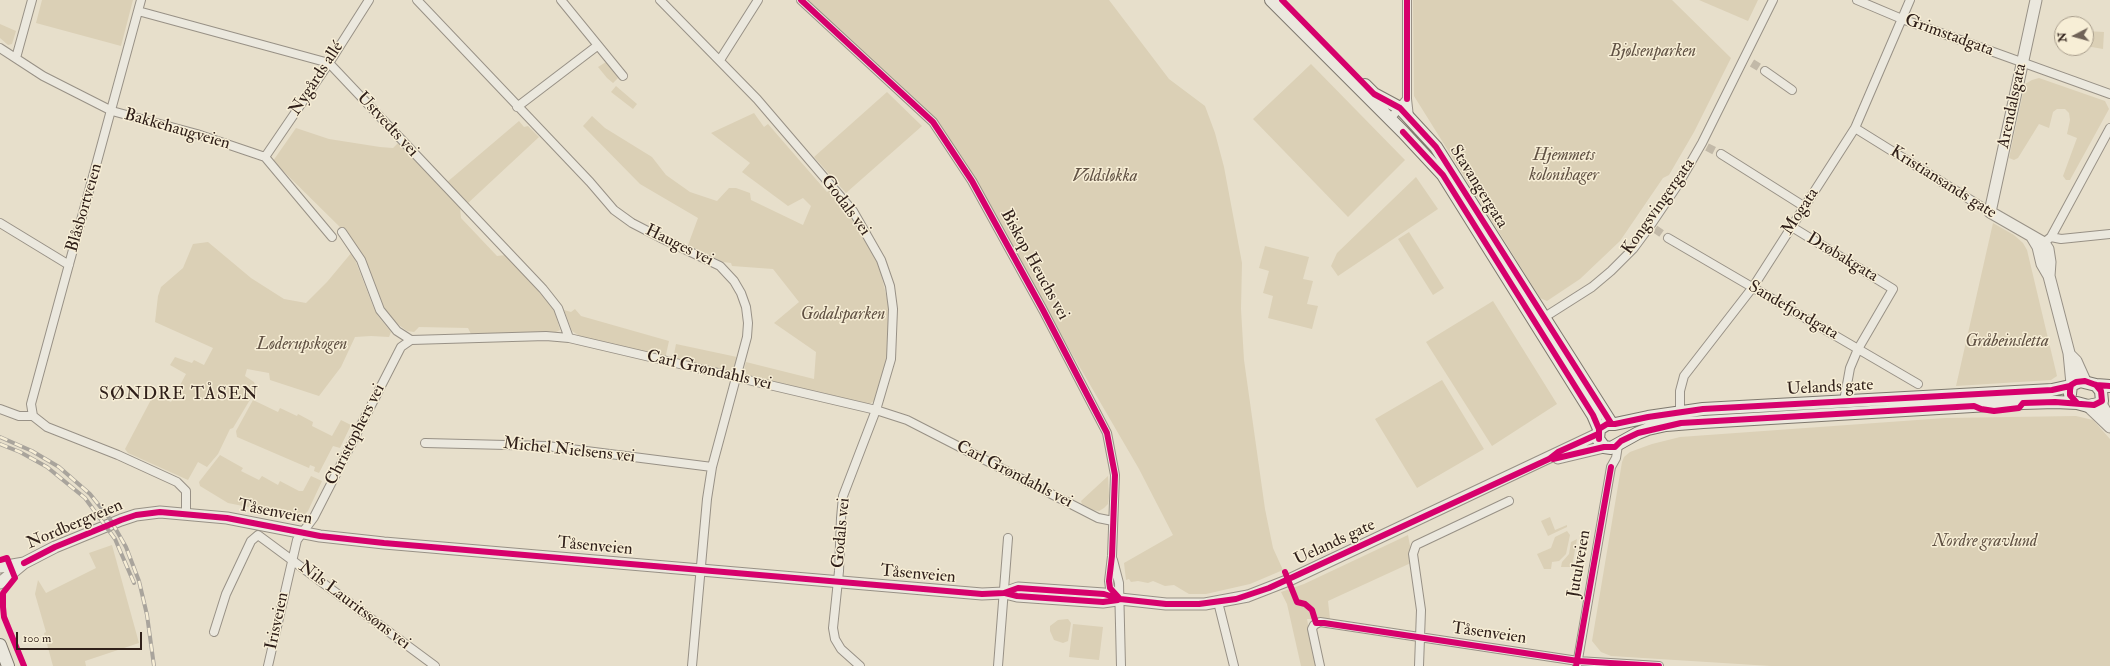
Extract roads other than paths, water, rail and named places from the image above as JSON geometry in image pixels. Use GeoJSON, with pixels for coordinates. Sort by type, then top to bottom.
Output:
{"type":"FeatureCollection","features":[{"type":"Feature","properties":{"kind":"main road","name":"Stavangergata"},"geometry":{"type":"LineString","coordinates":[[1271,0],[1389,120],[1403,132],[1443,175],[1540,320],[1613,424]]}},
{"type":"Feature","properties":{"kind":"main road","name":"Stavangergata"},"geometry":{"type":"LineString","coordinates":[[1282,0],[1374,94],[1403,104],[1409,118],[1436,147],[1540,320],[1593,415],[1599,432]]}},
{"type":"Feature","properties":{"kind":"main road","name":"Uelands gate"},"geometry":{"type":"LineString","coordinates":[[1599,432],[1604,425],[1680,412],[1723,408],[2052,390],[2071,385],[2091,383],[2110,386]]}},
{"type":"Feature","properties":{"kind":"main road"},"geometry":{"type":"LineString","coordinates":[[2091,383],[2101,391],[2104,401]]}},
{"type":"Feature","properties":{"kind":"main road"},"geometry":{"type":"LineString","coordinates":[[2071,385],[2070,395],[2082,404]]}},
{"type":"Feature","properties":{"kind":"main road","name":"Uelands gate"},"geometry":{"type":"LineString","coordinates":[[1613,445],[1648,429],[1681,423],[2023,403],[2082,404],[2104,401]]}},
{"type":"Feature","properties":{"kind":"main road"},"geometry":{"type":"LineString","coordinates":[[1599,432],[1601,444],[1613,445],[1622,432],[1613,424]]}},
{"type":"Feature","properties":{"kind":"main road"},"geometry":{"type":"LineString","coordinates":[[0,644],[8,666]]}},
{"type":"Feature","properties":{"kind":"street"},"geometry":{"type":"LineString","coordinates":[[16,58],[32,0]]}},
{"type":"Feature","properties":{"kind":"street","name":"Blåsbortveien"},"geometry":{"type":"LineString","coordinates":[[33,416],[31,404],[141,0]]}},
{"type":"Feature","properties":{"kind":"street","name":"Nygårds allé"},"geometry":{"type":"LineString","coordinates":[[265,157],[329,63],[369,0]]}},
{"type":"Feature","properties":{"kind":"street","name":"Hauges vei"},"geometry":{"type":"LineString","coordinates":[[417,0],[590,182],[614,210],[632,223],[656,236],[720,266],[734,281],[746,307],[748,323],[747,338],[712,467],[707,499],[692,666]]}},
{"type":"Feature","properties":{"kind":"street"},"geometry":{"type":"LineString","coordinates":[[561,0],[623,76]]}},
{"type":"Feature","properties":{"kind":"street","name":"Godals vei"},"geometry":{"type":"LineString","coordinates":[[660,0],[757,99],[854,211],[881,260],[890,286],[894,329],[891,359],[876,410],[843,496],[833,628],[841,649],[860,666]]}},
{"type":"Feature","properties":{"kind":"street"},"geometry":{"type":"LineString","coordinates":[[720,60],[758,0]]}},
{"type":"Feature","properties":{"kind":"street","name":"Biskop Heuchs vei"},"geometry":{"type":"LineString","coordinates":[[801,0],[933,122],[972,181],[1043,310],[1107,434],[1115,475],[1112,556],[1109,576],[1110,588],[1120,600]]}},
{"type":"Feature","properties":{"kind":"street"},"geometry":{"type":"LineString","coordinates":[[1389,120],[1403,104],[1407,81],[1407,0]]}},
{"type":"Feature","properties":{"kind":"street","name":"Kongsvingergata"},"geometry":{"type":"LineString","coordinates":[[1540,320],[1592,287],[1611,272],[1652,228],[1705,145],[1749,60],[1773,0]]}},
{"type":"Feature","properties":{"kind":"street","name":"Grimstadgata"},"geometry":{"type":"LineString","coordinates":[[1857,0],[1902,19],[2110,94]]}},
{"type":"Feature","properties":{"kind":"street","name":"Mogata"},"geometry":{"type":"LineString","coordinates":[[1680,412],[1680,391],[1684,376],[1753,287],[1855,128],[1910,0]]}},
{"type":"Feature","properties":{"kind":"street","name":"Arendalsgata"},"geometry":{"type":"LineString","coordinates":[[1990,212],[2036,0]]}},
{"type":"Feature","properties":{"kind":"street"},"geometry":{"type":"LineString","coordinates":[[138,11],[329,63]]}},
{"type":"Feature","properties":{"kind":"street"},"geometry":{"type":"LineString","coordinates":[[518,107],[597,46]]}},
{"type":"Feature","properties":{"kind":"street","name":"Bakkehaugveien"},"geometry":{"type":"LineString","coordinates":[[0,48],[43,76],[112,111],[197,134],[265,157]]}},
{"type":"Feature","properties":{"kind":"street","name":"Ustvedts vei"},"geometry":{"type":"LineString","coordinates":[[329,63],[543,289],[558,308],[569,338]]}},
{"type":"Feature","properties":{"kind":"street"},"geometry":{"type":"LineString","coordinates":[[1765,71],[1792,90]]}},
{"type":"Feature","properties":{"kind":"street","name":"Kristiansands gate"},"geometry":{"type":"LineString","coordinates":[[1855,128],[1990,212],[2032,237],[2044,242]]}},
{"type":"Feature","properties":{"kind":"street"},"geometry":{"type":"LineString","coordinates":[[2044,242],[2110,128]]}},
{"type":"Feature","properties":{"kind":"street"},"geometry":{"type":"LineString","coordinates":[[1721,154],[1805,207]]}},
{"type":"Feature","properties":{"kind":"street"},"geometry":{"type":"LineString","coordinates":[[265,157],[332,237]]}},
{"type":"Feature","properties":{"kind":"street"},"geometry":{"type":"LineString","coordinates":[[0,223],[69,265]]}},
{"type":"Feature","properties":{"kind":"street","name":"Drøbakgata"},"geometry":{"type":"LineString","coordinates":[[1792,227],[1893,289],[1858,349]]}},
{"type":"Feature","properties":{"kind":"street"},"geometry":{"type":"LineString","coordinates":[[342,232],[361,260],[380,310],[398,331],[411,340]]}},
{"type":"Feature","properties":{"kind":"street"},"geometry":{"type":"LineString","coordinates":[[2044,242],[2110,234]]}},
{"type":"Feature","properties":{"kind":"street","name":"Sandefjordgata"},"geometry":{"type":"LineString","coordinates":[[1668,238],[1918,384]]}},
{"type":"Feature","properties":{"kind":"street"},"geometry":{"type":"LineString","coordinates":[[2044,242],[2048,249],[2050,262],[2049,276],[2069,352],[2071,385]]}},
{"type":"Feature","properties":{"kind":"street","name":"Carl Grøndahls vei"},"geometry":{"type":"LineString","coordinates":[[411,340],[546,336],[569,338],[876,410],[907,420],[1098,518],[1113,521]]}},
{"type":"Feature","properties":{"kind":"street","name":"Christophers vei"},"geometry":{"type":"LineString","coordinates":[[304,533],[330,487],[401,347],[411,340]]}},
{"type":"Feature","properties":{"kind":"street"},"geometry":{"type":"LineString","coordinates":[[1844,401],[1850,368],[1858,349]]}},
{"type":"Feature","properties":{"kind":"street"},"geometry":{"type":"LineString","coordinates":[[2069,352],[2091,383]]}},
{"type":"Feature","properties":{"kind":"street"},"geometry":{"type":"LineString","coordinates":[[2104,401],[2110,419]]}},
{"type":"Feature","properties":{"kind":"street"},"geometry":{"type":"LineString","coordinates":[[2082,404],[2110,427]]}},
{"type":"Feature","properties":{"kind":"street"},"geometry":{"type":"LineString","coordinates":[[0,409],[19,416],[33,416],[47,427],[118,454],[181,484],[187,494],[186,514]]}},
{"type":"Feature","properties":{"kind":"street","name":"Uelands gate"},"geometry":{"type":"LineString","coordinates":[[1120,600],[1180,604],[1218,602],[1248,596],[1282,582],[1549,459],[1558,452],[1599,432]]}},
{"type":"Feature","properties":{"kind":"street","name":"Michel Nielsens vei"},"geometry":{"type":"LineString","coordinates":[[425,443],[547,446],[712,467]]}},
{"type":"Feature","properties":{"kind":"street","name":"Uelands gate"},"geometry":{"type":"LineString","coordinates":[[1549,459],[1613,445]]}},
{"type":"Feature","properties":{"kind":"street","name":"Jutulveien"},"geometry":{"type":"LineString","coordinates":[[1577,664],[1612,468],[1613,445]]}},
{"type":"Feature","properties":{"kind":"street"},"geometry":{"type":"LineString","coordinates":[[1419,666],[1421,610],[1413,554],[1416,545],[1510,501]]}},
{"type":"Feature","properties":{"kind":"street","name":"Nordbergveien"},"geometry":{"type":"LineString","coordinates":[[0,583],[24,563],[68,541],[133,516],[160,512],[186,514]]}},
{"type":"Feature","properties":{"kind":"street","name":"Tåsenveien"},"geometry":{"type":"LineString","coordinates":[[186,514],[227,518],[344,539],[982,594],[1004,593],[1017,596],[1103,602],[1120,600]]}},
{"type":"Feature","properties":{"kind":"street","name":"Irisveien"},"geometry":{"type":"LineString","coordinates":[[268,666],[297,540],[304,533]]}},
{"type":"Feature","properties":{"kind":"street"},"geometry":{"type":"LineString","coordinates":[[214,632],[226,594],[255,536],[263,538],[293,560]]}},
{"type":"Feature","properties":{"kind":"street"},"geometry":{"type":"LineString","coordinates":[[998,666],[1008,538]]}},
{"type":"Feature","properties":{"kind":"street","name":"Nils Lauritssøns vei"},"geometry":{"type":"LineString","coordinates":[[293,560],[333,592],[435,666]]}},
{"type":"Feature","properties":{"kind":"street","name":"Nordbergveien"},"geometry":{"type":"LineString","coordinates":[[0,567],[24,563]]}},
{"type":"Feature","properties":{"kind":"street"},"geometry":{"type":"LineString","coordinates":[[1120,600],[1121,666]]}},
{"type":"Feature","properties":{"kind":"street"},"geometry":{"type":"LineString","coordinates":[[1218,602],[1234,666]]}},
{"type":"Feature","properties":{"kind":"street","name":"Tåsenveien"},"geometry":{"type":"LineString","coordinates":[[1320,666],[1312,631],[1314,625],[1320,622],[1577,664],[1659,666]]}},
{"type":"Feature","properties":{"kind":"tunnel"},"geometry":{"type":"LineString","coordinates":[[1752,63],[1765,71]]}},
{"type":"Feature","properties":{"kind":"tunnel"},"geometry":{"type":"LineString","coordinates":[[1707,147],[1721,154]]}},
{"type":"Feature","properties":{"kind":"tunnel"},"geometry":{"type":"LineString","coordinates":[[1655,229],[1668,238]]}},
{"type":"Feature","properties":{"kind":"railway"},"geometry":{"type":"LineString","coordinates":[[0,437],[32,451],[59,467],[90,494],[110,519],[126,547],[139,581],[147,615],[154,666]]}},
{"type":"Feature","properties":{"kind":"railway"},"geometry":{"type":"LineString","coordinates":[[0,444],[20,452],[47,467],[85,498],[115,539],[134,583]]}},
{"type":"Feature","properties":{"kind":"district","name":"SØNDRE TÅSEN"},"geometry":{"type":"Point","coordinates":[179,395]}},
{"type":"Feature","properties":{"kind":"park label","name":"Bjølsenparken"},"geometry":{"type":"Point","coordinates":[1653,52]}},
{"type":"Feature","properties":{"kind":"park label","name":"Hjemmets kolonihager"},"geometry":{"type":"Point","coordinates":[1564,166]}},
{"type":"Feature","properties":{"kind":"park label","name":"Voldsløkka"},"geometry":{"type":"Point","coordinates":[1105,177]}},
{"type":"Feature","properties":{"kind":"park label","name":"Godalsparken"},"geometry":{"type":"Point","coordinates":[843,315]}},
{"type":"Feature","properties":{"kind":"park label","name":"Gråbeinsletta"},"geometry":{"type":"Point","coordinates":[2007,342]}},
{"type":"Feature","properties":{"kind":"park label","name":"Løderupskogen"},"geometry":{"type":"Point","coordinates":[302,345]}},
{"type":"Feature","properties":{"kind":"park label","name":"Nordre gravlund"},"geometry":{"type":"Point","coordinates":[1985,542]}}]}
